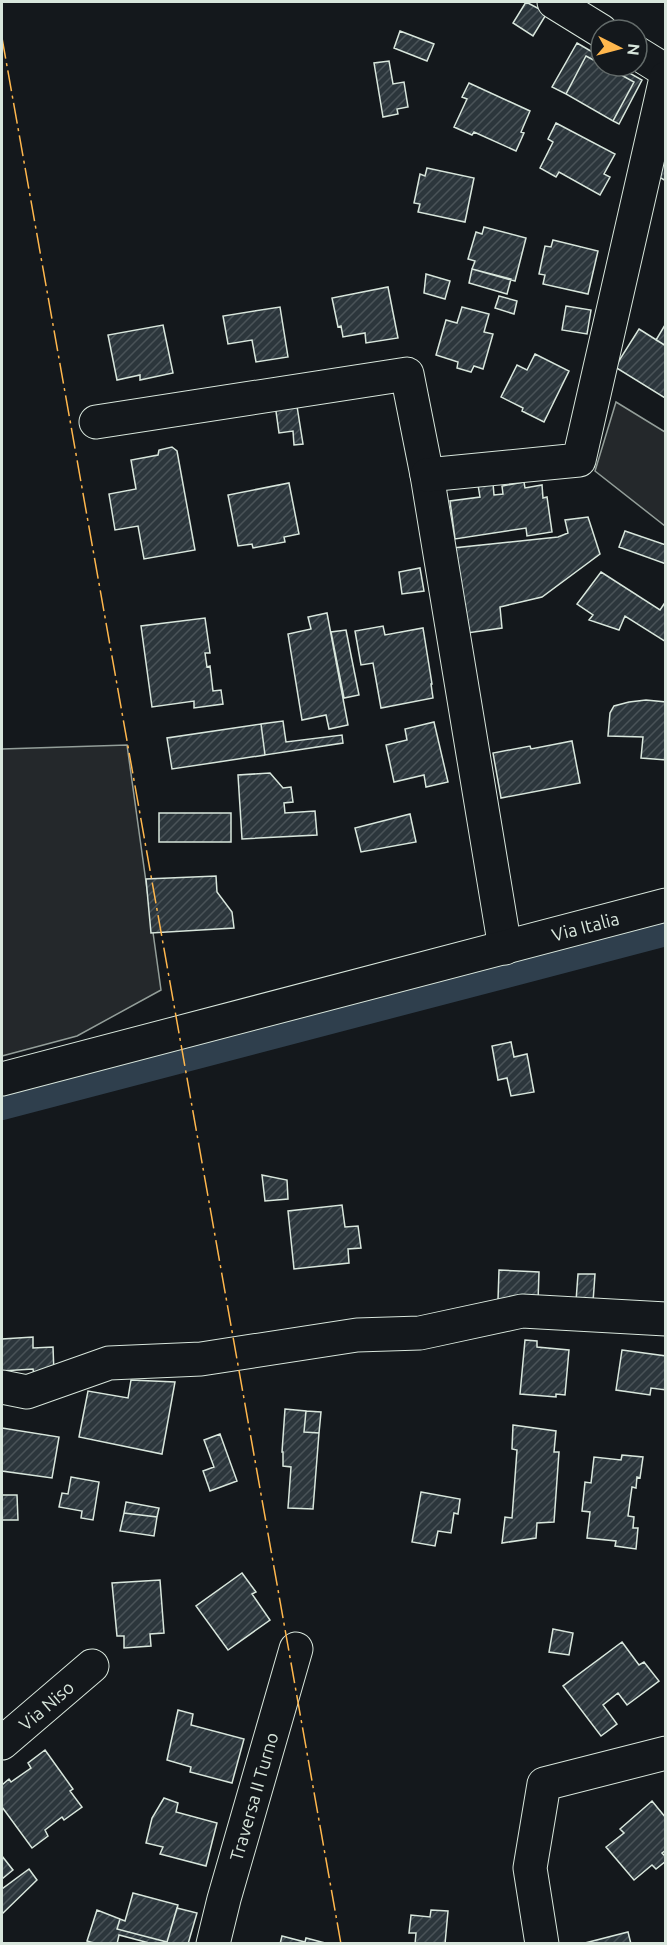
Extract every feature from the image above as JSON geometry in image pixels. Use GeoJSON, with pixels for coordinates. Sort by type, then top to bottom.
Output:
{"type":"FeatureCollection","features":[{"type":"Feature","properties":{"kind":"street"},"geometry":{"type":"LineString","coordinates":[[554,2],[589,24]]}},
{"type":"Feature","properties":{"kind":"street"},"geometry":{"type":"LineString","coordinates":[[649,60],[666,71]]}},
{"type":"Feature","properties":{"kind":"street"},"geometry":{"type":"LineString","coordinates":[[426,475],[579,460],[666,78]]}},
{"type":"Feature","properties":{"kind":"street"},"geometry":{"type":"LineString","coordinates":[[96,422],[407,374],[505,948]]}},
{"type":"Feature","properties":{"kind":"street","name":"Via Italia"},"geometry":{"type":"LineString","coordinates":[[2,1079],[666,905]]}},
{"type":"Feature","properties":{"kind":"street"},"geometry":{"type":"LineString","coordinates":[[2,1387],[27,1392],[109,1364],[201,1359],[357,1335],[420,1333],[522,1311],[666,1319]]}},
{"type":"Feature","properties":{"kind":"street","name":"Traversa II Turno"},"geometry":{"type":"LineString","coordinates":[[213,1944],[296,1649]]}},
{"type":"Feature","properties":{"kind":"street","name":"Via Niso"},"geometry":{"type":"LineString","coordinates":[[2,1743],[92,1666]]}},
{"type":"Feature","properties":{"kind":"street"},"geometry":{"type":"LineString","coordinates":[[542,1944],[530,1868],[544,1784],[666,1754]]}},
{"type":"Feature","properties":{"kind":"shaded area"},"geometry":{"type":"Polygon","coordinates":[[[616,402],[665,432],[665,526],[595,471],[616,402]]]}},
{"type":"Feature","properties":{"kind":"shaded area"},"geometry":{"type":"Polygon","coordinates":[[[127,745],[161,990],[77,1036],[2,1056],[2,749],[127,745]]]}},
{"type":"Feature","properties":{"kind":"building"},"geometry":{"type":"Polygon","coordinates":[[[526,2],[547,13],[533,36],[513,23],[526,2]]]}},
{"type":"Feature","properties":{"kind":"building"},"geometry":{"type":"Polygon","coordinates":[[[400,31],[434,44],[427,61],[394,48],[400,31]]]}},
{"type":"Feature","properties":{"kind":"building"},"geometry":{"type":"Polygon","coordinates":[[[577,43],[589,50],[589,58],[586,56],[566,94],[552,87],[577,43]]]}},
{"type":"Feature","properties":{"kind":"building"},"geometry":{"type":"Polygon","coordinates":[[[586,56],[589,58],[589,78],[627,78],[634,82],[613,121],[566,94],[586,56]]]}},
{"type":"Feature","properties":{"kind":"building"},"geometry":{"type":"Polygon","coordinates":[[[389,61],[393,84],[404,82],[408,107],[397,109],[398,114],[383,117],[374,63],[389,61]]]}},
{"type":"Feature","properties":{"kind":"building"},"geometry":{"type":"Polygon","coordinates":[[[627,78],[642,80],[619,124],[613,121],[634,82],[627,78]]]}},
{"type":"Feature","properties":{"kind":"building"},"geometry":{"type":"Polygon","coordinates":[[[469,83],[530,111],[516,151],[474,132],[472,135],[454,127],[467,99],[462,97],[469,83]]]}},
{"type":"Feature","properties":{"kind":"building"},"geometry":{"type":"Polygon","coordinates":[[[556,123],[615,154],[604,174],[610,177],[600,195],[559,172],[556,177],[540,168],[553,142],[548,139],[556,123]]]}},
{"type":"Feature","properties":{"kind":"building"},"geometry":{"type":"Polygon","coordinates":[[[666,148],[666,181],[652,173],[666,148]]]}},
{"type":"Feature","properties":{"kind":"building"},"geometry":{"type":"Polygon","coordinates":[[[427,168],[474,178],[465,222],[418,212],[420,204],[414,203],[420,174],[425,176],[427,168]]]}},
{"type":"Feature","properties":{"kind":"building"},"geometry":{"type":"Polygon","coordinates":[[[484,227],[526,238],[515,281],[472,269],[475,261],[468,259],[476,232],[482,234],[484,227]]]}},
{"type":"Feature","properties":{"kind":"building"},"geometry":{"type":"Polygon","coordinates":[[[553,240],[598,251],[588,294],[543,284],[545,275],[539,274],[545,246],[551,247],[553,240]]]}},
{"type":"Feature","properties":{"kind":"building"},"geometry":{"type":"Polygon","coordinates":[[[472,269],[511,279],[507,294],[469,283],[472,269]]]}},
{"type":"Feature","properties":{"kind":"building"},"geometry":{"type":"Polygon","coordinates":[[[426,274],[450,281],[445,299],[424,293],[426,274]]]}},
{"type":"Feature","properties":{"kind":"building"},"geometry":{"type":"Polygon","coordinates":[[[388,287],[398,338],[366,343],[365,333],[343,337],[341,326],[338,327],[332,298],[388,287]]]}},
{"type":"Feature","properties":{"kind":"building"},"geometry":{"type":"Polygon","coordinates":[[[499,296],[517,301],[514,314],[495,308],[499,296]]]}},
{"type":"Feature","properties":{"kind":"building"},"geometry":{"type":"Polygon","coordinates":[[[566,306],[591,310],[587,334],[562,330],[566,306]]]}},
{"type":"Feature","properties":{"kind":"building"},"geometry":{"type":"Polygon","coordinates":[[[280,307],[288,357],[256,362],[252,340],[228,344],[223,316],[280,307]]]}},
{"type":"Feature","properties":{"kind":"building"},"geometry":{"type":"Polygon","coordinates":[[[462,307],[489,314],[484,332],[493,334],[483,369],[474,366],[471,372],[457,368],[458,362],[436,355],[446,320],[457,323],[462,307]]]}},
{"type":"Feature","properties":{"kind":"building"},"geometry":{"type":"Polygon","coordinates":[[[163,325],[173,373],[140,380],[140,375],[117,380],[108,335],[163,325]]]}},
{"type":"Feature","properties":{"kind":"building"},"geometry":{"type":"Polygon","coordinates":[[[666,326],[666,346],[656,340],[666,326]]]}},
{"type":"Feature","properties":{"kind":"building"},"geometry":{"type":"Polygon","coordinates":[[[639,329],[666,346],[665,398],[615,367],[639,329]]]}},
{"type":"Feature","properties":{"kind":"building"},"geometry":{"type":"Polygon","coordinates":[[[535,354],[569,371],[544,422],[501,397],[517,365],[527,370],[535,354]]]}},
{"type":"Feature","properties":{"kind":"building"},"geometry":{"type":"Polygon","coordinates":[[[296,400],[303,444],[294,445],[293,431],[279,433],[275,404],[296,400]]]}},
{"type":"Feature","properties":{"kind":"building"},"geometry":{"type":"Polygon","coordinates":[[[172,447],[177,451],[195,550],[144,559],[138,526],[115,530],[109,494],[136,489],[131,460],[158,455],[159,450],[172,447]]]}},
{"type":"Feature","properties":{"kind":"building"},"geometry":{"type":"Polygon","coordinates":[[[524,482],[525,488],[542,485],[543,498],[547,497],[552,532],[527,536],[526,528],[455,539],[450,501],[480,497],[478,485],[493,483],[494,495],[503,494],[502,486],[524,482]]]}},
{"type":"Feature","properties":{"kind":"building"},"geometry":{"type":"Polygon","coordinates":[[[289,483],[299,534],[284,537],[285,542],[253,548],[252,544],[238,546],[228,495],[289,483]]]}},
{"type":"Feature","properties":{"kind":"building"},"geometry":{"type":"Polygon","coordinates":[[[588,517],[600,554],[542,597],[500,607],[502,628],[460,634],[453,548],[558,537],[568,533],[565,520],[588,517]]]}},
{"type":"Feature","properties":{"kind":"building"},"geometry":{"type":"Polygon","coordinates":[[[625,531],[666,545],[666,564],[619,547],[625,531]]]}},
{"type":"Feature","properties":{"kind":"building"},"geometry":{"type":"Polygon","coordinates":[[[420,568],[424,591],[402,594],[399,572],[420,568]]]}},
{"type":"Feature","properties":{"kind":"building"},"geometry":{"type":"Polygon","coordinates":[[[601,572],[660,610],[666,601],[666,642],[625,616],[619,630],[589,620],[593,615],[577,604],[601,572]]]}},
{"type":"Feature","properties":{"kind":"building"},"geometry":{"type":"Polygon","coordinates":[[[327,613],[348,725],[329,729],[326,715],[302,720],[288,634],[311,629],[308,617],[327,613]]]}},
{"type":"Feature","properties":{"kind":"building"},"geometry":{"type":"Polygon","coordinates":[[[205,618],[210,653],[205,653],[207,667],[210,666],[213,691],[221,690],[223,704],[194,708],[194,701],[152,707],[141,626],[205,618]]]}},
{"type":"Feature","properties":{"kind":"building"},"geometry":{"type":"Polygon","coordinates":[[[383,626],[385,635],[423,628],[433,698],[381,708],[373,663],[361,665],[355,631],[383,626]]]}},
{"type":"Feature","properties":{"kind":"building"},"geometry":{"type":"Polygon","coordinates":[[[346,630],[359,695],[344,698],[331,632],[346,630]]]}},
{"type":"Feature","properties":{"kind":"building"},"geometry":{"type":"Polygon","coordinates":[[[646,700],[666,702],[666,760],[641,758],[643,737],[608,736],[610,713],[614,706],[646,700]]]}},
{"type":"Feature","properties":{"kind":"building"},"geometry":{"type":"Polygon","coordinates":[[[283,721],[286,742],[342,735],[343,743],[265,755],[261,724],[283,721]]]}},
{"type":"Feature","properties":{"kind":"building"},"geometry":{"type":"Polygon","coordinates":[[[434,722],[448,782],[426,787],[424,775],[394,782],[386,745],[407,740],[405,729],[434,722]]]}},
{"type":"Feature","properties":{"kind":"building"},"geometry":{"type":"Polygon","coordinates":[[[261,724],[265,755],[172,769],[167,738],[261,724]]]}},
{"type":"Feature","properties":{"kind":"building"},"geometry":{"type":"Polygon","coordinates":[[[572,741],[580,783],[501,798],[493,753],[572,741]]]}},
{"type":"Feature","properties":{"kind":"building"},"geometry":{"type":"Polygon","coordinates":[[[270,773],[283,788],[291,787],[293,802],[284,803],[285,813],[315,811],[317,835],[242,839],[238,775],[270,773]]]}},
{"type":"Feature","properties":{"kind":"building"},"geometry":{"type":"Polygon","coordinates":[[[159,813],[231,813],[231,842],[159,842],[159,813]]]}},
{"type":"Feature","properties":{"kind":"building"},"geometry":{"type":"Polygon","coordinates":[[[410,814],[416,842],[361,852],[355,828],[410,814]]]}},
{"type":"Feature","properties":{"kind":"building"},"geometry":{"type":"Polygon","coordinates":[[[216,876],[217,892],[232,912],[234,928],[151,933],[146,879],[216,876]]]}},
{"type":"Feature","properties":{"kind":"building"},"geometry":{"type":"Polygon","coordinates":[[[511,1042],[514,1057],[527,1054],[534,1092],[511,1096],[507,1078],[498,1080],[492,1046],[511,1042]]]}},
{"type":"Feature","properties":{"kind":"building"},"geometry":{"type":"Polygon","coordinates":[[[262,1175],[287,1180],[288,1199],[265,1201],[262,1175]]]}},
{"type":"Feature","properties":{"kind":"building"},"geometry":{"type":"Polygon","coordinates":[[[342,1205],[345,1227],[358,1226],[361,1248],[348,1249],[349,1263],[294,1269],[288,1211],[342,1205]]]}},
{"type":"Feature","properties":{"kind":"building"},"geometry":{"type":"Polygon","coordinates":[[[499,1270],[539,1272],[538,1302],[498,1300],[499,1270]]]}},
{"type":"Feature","properties":{"kind":"building"},"geometry":{"type":"Polygon","coordinates":[[[578,1274],[595,1274],[593,1302],[576,1301],[578,1274]]]}},
{"type":"Feature","properties":{"kind":"building"},"geometry":{"type":"Polygon","coordinates":[[[33,1337],[33,1348],[53,1347],[54,1374],[34,1375],[33,1369],[2,1371],[2,1339],[33,1337]]]}},
{"type":"Feature","properties":{"kind":"building"},"geometry":{"type":"Polygon","coordinates":[[[525,1340],[537,1341],[537,1347],[569,1350],[565,1395],[556,1394],[556,1397],[520,1394],[525,1340]]]}},
{"type":"Feature","properties":{"kind":"building"},"geometry":{"type":"Polygon","coordinates":[[[622,1350],[666,1356],[666,1390],[651,1388],[650,1395],[616,1390],[622,1350]]]}},
{"type":"Feature","properties":{"kind":"building"},"geometry":{"type":"Polygon","coordinates":[[[131,1380],[175,1382],[162,1454],[79,1437],[88,1391],[128,1398],[131,1380]]]}},
{"type":"Feature","properties":{"kind":"building"},"geometry":{"type":"Polygon","coordinates":[[[285,1409],[306,1411],[304,1432],[319,1433],[313,1509],[288,1508],[291,1467],[283,1466],[282,1452],[285,1409]]]}},
{"type":"Feature","properties":{"kind":"building"},"geometry":{"type":"Polygon","coordinates":[[[306,1411],[321,1412],[319,1433],[304,1432],[306,1411]]]}},
{"type":"Feature","properties":{"kind":"building"},"geometry":{"type":"Polygon","coordinates":[[[513,1425],[556,1431],[554,1452],[559,1452],[554,1522],[537,1523],[536,1538],[502,1543],[505,1517],[512,1518],[517,1450],[512,1449],[513,1425]]]}},
{"type":"Feature","properties":{"kind":"building"},"geometry":{"type":"Polygon","coordinates":[[[2,1428],[59,1437],[52,1478],[2,1471],[2,1428]]]}},
{"type":"Feature","properties":{"kind":"building"},"geometry":{"type":"Polygon","coordinates":[[[220,1434],[237,1481],[210,1491],[203,1471],[214,1467],[204,1440],[220,1434]]]}},
{"type":"Feature","properties":{"kind":"building"},"geometry":{"type":"Polygon","coordinates":[[[622,1455],[643,1457],[640,1478],[637,1477],[636,1488],[632,1487],[628,1516],[634,1517],[633,1528],[638,1528],[636,1549],[615,1546],[616,1541],[587,1538],[590,1512],[582,1511],[585,1482],[591,1483],[594,1457],[621,1460],[622,1455]]]}},
{"type":"Feature","properties":{"kind":"building"},"geometry":{"type":"Polygon","coordinates":[[[71,1477],[99,1482],[93,1520],[81,1518],[82,1511],[59,1507],[62,1493],[68,1494],[71,1477]]]}},
{"type":"Feature","properties":{"kind":"building"},"geometry":{"type":"Polygon","coordinates":[[[421,1492],[460,1499],[458,1514],[454,1513],[451,1533],[438,1531],[435,1546],[412,1542],[421,1492]]]}},
{"type":"Feature","properties":{"kind":"building"},"geometry":{"type":"Polygon","coordinates":[[[2,1495],[17,1495],[18,1520],[2,1520],[2,1495]]]}},
{"type":"Feature","properties":{"kind":"building"},"geometry":{"type":"Polygon","coordinates":[[[126,1502],[159,1508],[157,1517],[124,1513],[126,1502]]]}},
{"type":"Feature","properties":{"kind":"building"},"geometry":{"type":"Polygon","coordinates":[[[124,1513],[157,1517],[154,1536],[120,1531],[124,1513]]]}},
{"type":"Feature","properties":{"kind":"building"},"geometry":{"type":"Polygon","coordinates":[[[242,1573],[256,1592],[252,1594],[270,1620],[228,1650],[196,1606],[242,1573]]]}},
{"type":"Feature","properties":{"kind":"building"},"geometry":{"type":"Polygon","coordinates":[[[160,1580],[164,1633],[150,1634],[151,1646],[124,1648],[124,1636],[117,1636],[112,1583],[160,1580]]]}},
{"type":"Feature","properties":{"kind":"building"},"geometry":{"type":"Polygon","coordinates":[[[553,1629],[573,1633],[569,1655],[549,1652],[553,1629]]]}},
{"type":"Feature","properties":{"kind":"building"},"geometry":{"type":"Polygon","coordinates":[[[622,1642],[639,1665],[644,1662],[659,1681],[627,1705],[618,1693],[603,1705],[617,1724],[601,1736],[563,1686],[622,1642]]]}},
{"type":"Feature","properties":{"kind":"building"},"geometry":{"type":"Polygon","coordinates":[[[178,1710],[193,1714],[191,1725],[244,1739],[232,1783],[190,1772],[191,1767],[167,1760],[178,1710]]]}},
{"type":"Feature","properties":{"kind":"building"},"geometry":{"type":"Polygon","coordinates":[[[45,1750],[73,1789],[70,1791],[82,1807],[64,1820],[62,1817],[45,1830],[48,1836],[32,1848],[2,1807],[2,1785],[9,1779],[11,1782],[31,1768],[28,1763],[45,1750]]]}},
{"type":"Feature","properties":{"kind":"building"},"geometry":{"type":"Polygon","coordinates":[[[164,1798],[178,1803],[176,1812],[217,1823],[206,1866],[160,1854],[163,1847],[146,1843],[152,1818],[164,1798]]]}},
{"type":"Feature","properties":{"kind":"building"},"geometry":{"type":"Polygon","coordinates":[[[652,1801],[666,1818],[666,1850],[662,1853],[666,1861],[656,1869],[652,1865],[634,1880],[606,1847],[624,1833],[620,1829],[652,1801]]]}},
{"type":"Feature","properties":{"kind":"building"},"geometry":{"type":"Polygon","coordinates":[[[2,1856],[13,1870],[2,1879],[2,1856]]]}},
{"type":"Feature","properties":{"kind":"building"},"geometry":{"type":"Polygon","coordinates":[[[29,1869],[37,1880],[2,1914],[2,1889],[29,1869]]]}},
{"type":"Feature","properties":{"kind":"building"},"geometry":{"type":"Polygon","coordinates":[[[133,1893],[178,1905],[167,1942],[117,1929],[120,1919],[125,1921],[133,1893]]]}},
{"type":"Feature","properties":{"kind":"building"},"geometry":{"type":"Polygon","coordinates":[[[177,1908],[197,1913],[188,1944],[153,1944],[119,1935],[117,1944],[97,1944],[87,1941],[97,1910],[120,1919],[117,1929],[167,1942],[177,1908]]]}},
{"type":"Feature","properties":{"kind":"building"},"geometry":{"type":"Polygon","coordinates":[[[431,1910],[448,1911],[445,1944],[415,1944],[416,1933],[409,1933],[411,1915],[430,1917],[431,1910]]]}},
{"type":"Feature","properties":{"kind":"building"},"geometry":{"type":"Polygon","coordinates":[[[628,1932],[631,1944],[581,1944],[628,1932]]]}},
{"type":"Feature","properties":{"kind":"building"},"geometry":{"type":"Polygon","coordinates":[[[282,1936],[305,1942],[306,1938],[329,1944],[280,1944],[282,1936]]]}},
{"type":"Feature","properties":{"kind":"waterway"},"geometry":{"type":"LineString","coordinates":[[2,1105],[666,931]]}},
{"type":"Feature","properties":{"kind":"power"},"geometry":{"type":"LineString","coordinates":[[2,38],[341,1944]]}}]}
